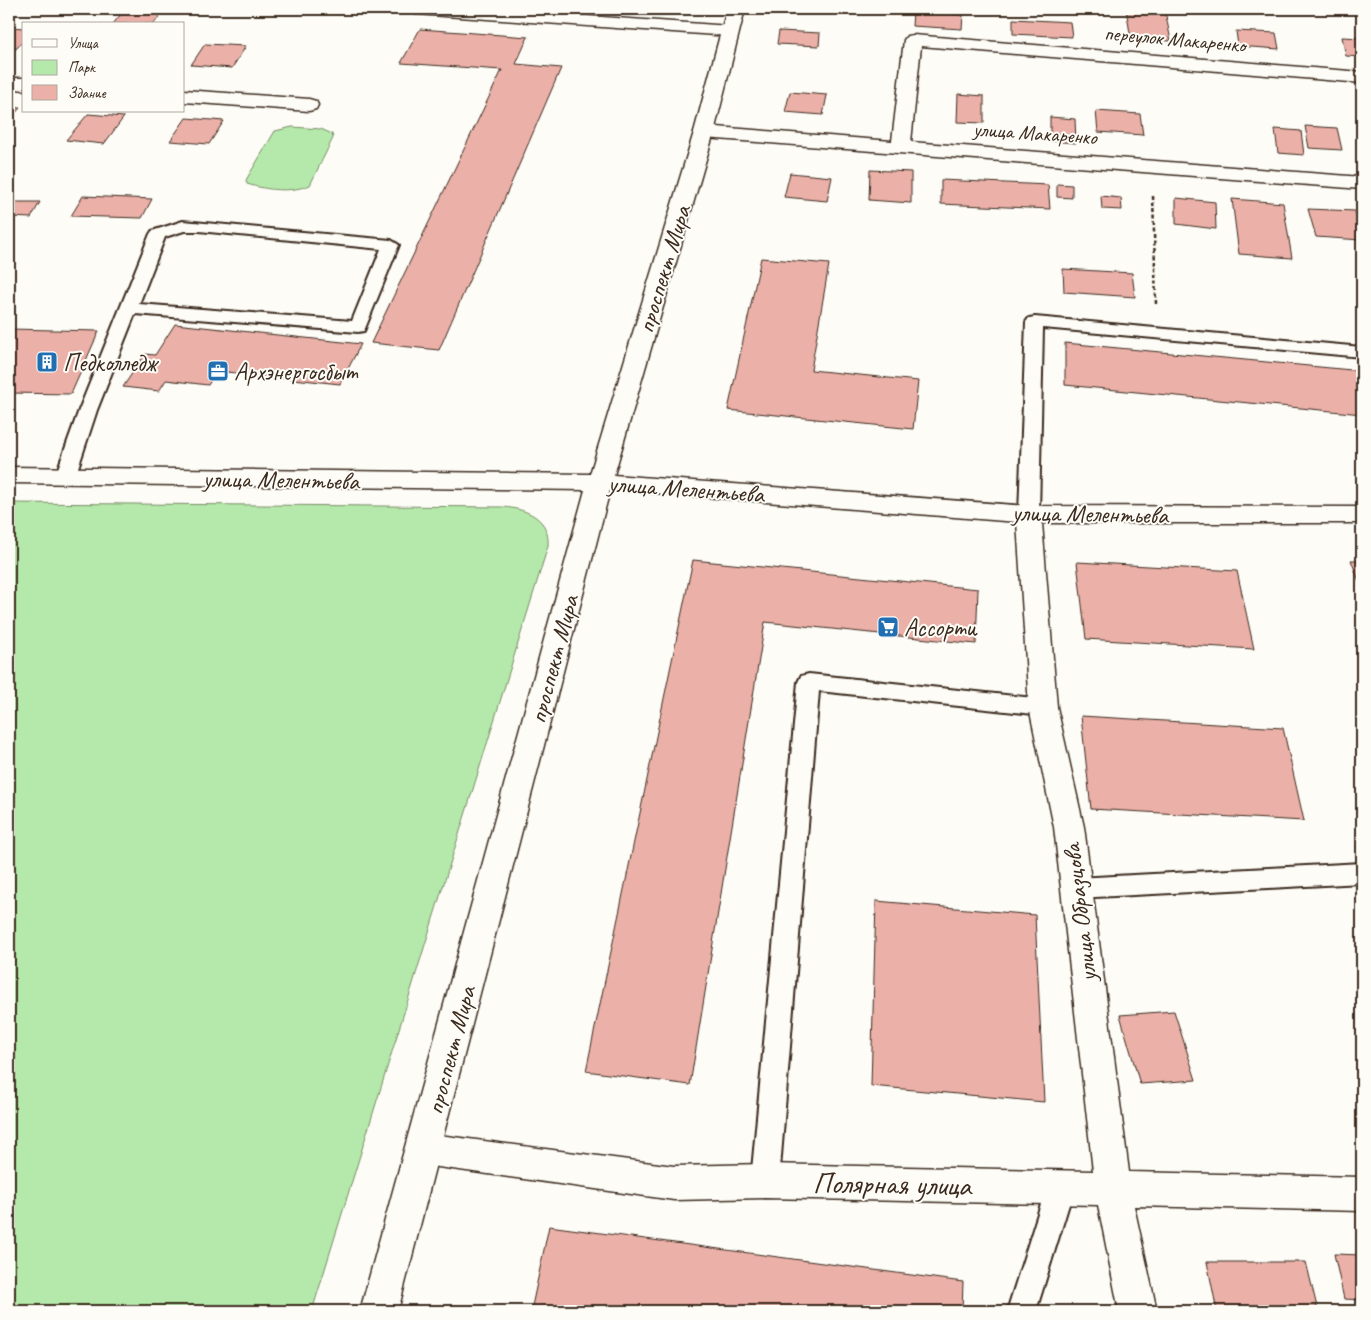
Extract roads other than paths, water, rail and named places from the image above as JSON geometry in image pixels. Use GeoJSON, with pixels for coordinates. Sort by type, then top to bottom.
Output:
{"type":"FeatureCollection","features":[{"type":"Feature","properties":{"kind":"street"},"geometry":{"type":"LineString","coordinates":[[416,9],[733,20]]}},
{"type":"Feature","properties":{"kind":"street","name":"проспект Мира"},"geometry":{"type":"LineString","coordinates":[[379,1311],[424,1149],[600,482],[704,132],[733,20]]}},
{"type":"Feature","properties":{"kind":"street","name":"переулок Макаренко"},"geometry":{"type":"LineString","coordinates":[[901,147],[913,40],[1362,77]]}},
{"type":"Feature","properties":{"kind":"street"},"geometry":{"type":"LineString","coordinates":[[9,82],[22,84]]}},
{"type":"Feature","properties":{"kind":"street"},"geometry":{"type":"LineString","coordinates":[[185,96],[309,105]]}},
{"type":"Feature","properties":{"kind":"street","name":"улица Макаренко"},"geometry":{"type":"LineString","coordinates":[[704,132],[1362,183]]}},
{"type":"Feature","properties":{"kind":"street","name":"улица Мелентьева"},"geometry":{"type":"LineString","coordinates":[[9,475],[600,482],[1029,514],[1362,516]]}},
{"type":"Feature","properties":{"kind":"street","name":"улица Образцова"},"geometry":{"type":"LineString","coordinates":[[1029,514],[1043,707],[1068,827],[1112,1189],[1138,1311]]}},
{"type":"Feature","properties":{"kind":"street","name":"Полярная улица"},"geometry":{"type":"LineString","coordinates":[[424,1149],[674,1183],[765,1181],[1362,1194]]}},
{"type":"Feature","properties":{"kind":"lane"},"geometry":{"type":"LineString","coordinates":[[65,477],[88,410],[158,234],[167,230],[199,226],[391,245],[358,326],[129,308]]}},
{"type":"Feature","properties":{"kind":"lane"},"geometry":{"type":"LineString","coordinates":[[1029,514],[1035,322],[1362,352]]}},
{"type":"Feature","properties":{"kind":"lane"},"geometry":{"type":"LineString","coordinates":[[765,1181],[810,682],[1043,707]]}},
{"type":"Feature","properties":{"kind":"lane"},"geometry":{"type":"LineString","coordinates":[[1076,888],[1362,873]]}},
{"type":"Feature","properties":{"kind":"lane"},"geometry":{"type":"LineString","coordinates":[[1021,1311],[1060,1188]]}},
{"type":"Feature","properties":{"kind":"place","name":"Педколледж"},"geometry":{"type":"Point","coordinates":[47,362]}},
{"type":"Feature","properties":{"kind":"place","name":"Архэнергосбыт"},"geometry":{"type":"Point","coordinates":[218,371]}},
{"type":"Feature","properties":{"kind":"place","name":"Ассорти"},"geometry":{"type":"Point","coordinates":[888,627]}}]}
